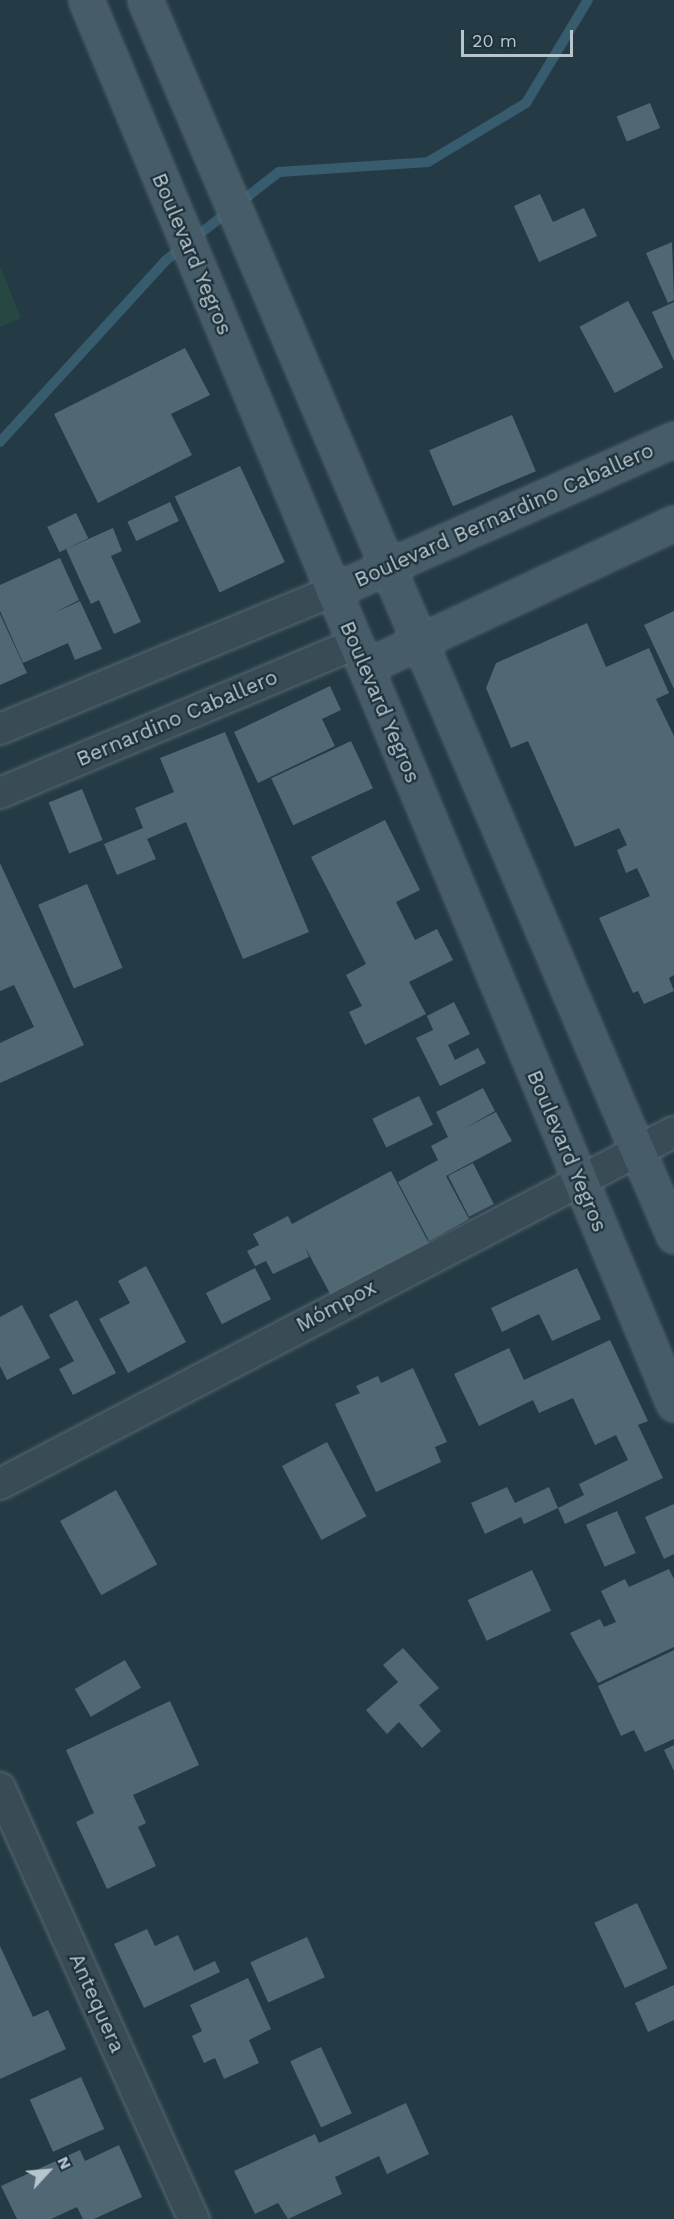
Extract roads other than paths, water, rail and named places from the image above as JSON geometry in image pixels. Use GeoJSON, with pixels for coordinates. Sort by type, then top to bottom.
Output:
{"type":"FeatureCollection","features":[{"type":"Feature","properties":{"kind":"main road","name":"Boulevard Yegros"},"geometry":{"type":"LineString","coordinates":[[86,0],[674,1404]]}},
{"type":"Feature","properties":{"kind":"main road"},"geometry":{"type":"LineString","coordinates":[[145,0],[674,1236]]}},
{"type":"Feature","properties":{"kind":"main road","name":"Boulevard Bernardino Caballero"},"geometry":{"type":"LineString","coordinates":[[333,591],[388,569],[674,439]]}},
{"type":"Feature","properties":{"kind":"main road"},"geometry":{"type":"LineString","coordinates":[[360,656],[420,642],[674,523]]}},
{"type":"Feature","properties":{"kind":"street"},"geometry":{"type":"LineString","coordinates":[[0,729],[333,591]]}},
{"type":"Feature","properties":{"kind":"street","name":"Bernardino Caballero"},"geometry":{"type":"LineString","coordinates":[[0,793],[360,656]]}},
{"type":"Feature","properties":{"kind":"street","name":"Mómpox"},"geometry":{"type":"LineString","coordinates":[[0,1484],[579,1178],[674,1132]]}},
{"type":"Feature","properties":{"kind":"street","name":"Antequera"},"geometry":{"type":"LineString","coordinates":[[0,1788],[194,2219]]}},
{"type":"Feature","properties":{"kind":"waterway"},"geometry":{"type":"LineString","coordinates":[[0,442],[165,261],[279,172],[428,162],[526,103],[588,0]]}}]}
